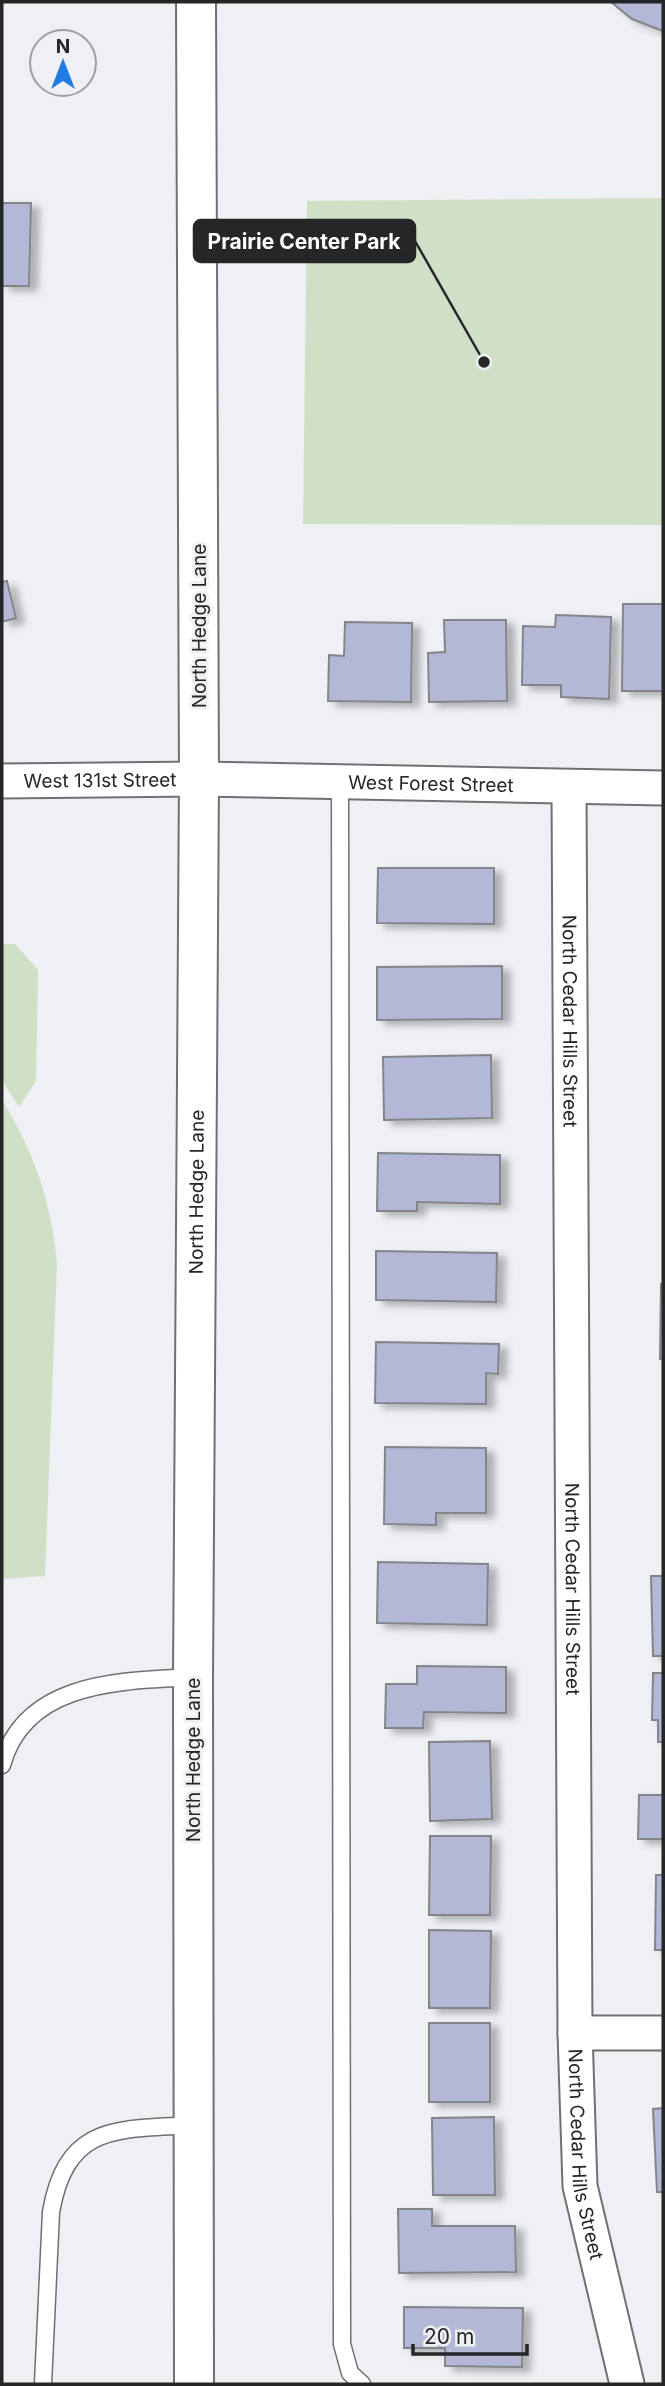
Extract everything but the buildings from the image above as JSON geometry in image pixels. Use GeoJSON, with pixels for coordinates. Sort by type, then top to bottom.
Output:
{"type":"FeatureCollection","features":[{"type":"Feature","properties":{"kind":"street","name":"North Hedge Lane"},"geometry":{"type":"LineString","coordinates":[[194,2384],[193,1677],[199,779],[195,2]]}},
{"type":"Feature","properties":{"kind":"street","name":"West 131st Street"},"geometry":{"type":"LineString","coordinates":[[2,780],[199,779]]}},
{"type":"Feature","properties":{"kind":"street","name":"West Forest Street"},"geometry":{"type":"LineString","coordinates":[[199,779],[663,788]]}},
{"type":"Feature","properties":{"kind":"street","name":"North Cedar Hills Street"},"geometry":{"type":"LineString","coordinates":[[569,787],[575,2033],[580,2186],[627,2384]]}},
{"type":"Feature","properties":{"kind":"street"},"geometry":{"type":"LineString","coordinates":[[575,2033],[663,2033]]}},
{"type":"Feature","properties":{"kind":"lane"},"geometry":{"type":"LineString","coordinates":[[340,783],[342,2344],[350,2373],[362,2384]]}},
{"type":"Feature","properties":{"kind":"lane"},"geometry":{"type":"LineString","coordinates":[[2,1765],[20,1730],[40,1709],[65,1696],[108,1681],[193,1677]]}},
{"type":"Feature","properties":{"kind":"lane"},"geometry":{"type":"LineString","coordinates":[[43,2384],[51,2212],[56,2186],[65,2165],[85,2144],[108,2131],[195,2124]]}},
{"type":"Feature","properties":{"kind":"green space"},"geometry":{"type":"Polygon","coordinates":[[[663,198],[663,525],[303,524],[307,201],[663,198]]]}},
{"type":"Feature","properties":{"kind":"green space"},"geometry":{"type":"Polygon","coordinates":[[[2,944],[15,944],[38,970],[36,1081],[19,1107],[2,1080],[2,944]]]}},
{"type":"Feature","properties":{"kind":"green space"},"geometry":{"type":"Polygon","coordinates":[[[2,1100],[23,1138],[39,1178],[50,1219],[57,1263],[45,1576],[2,1579],[2,1100]]]}},
{"type":"Feature","properties":{"kind":"place","name":"Prairie Center Park"},"geometry":{"type":"Point","coordinates":[484,362]}}]}
